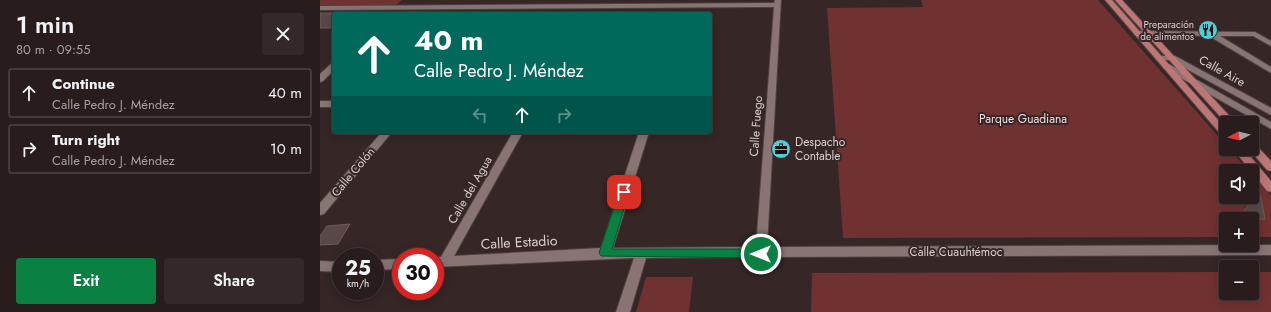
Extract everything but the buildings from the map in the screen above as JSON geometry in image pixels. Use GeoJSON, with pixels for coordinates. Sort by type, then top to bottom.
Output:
{"type":"FeatureCollection","features":[{"type":"Feature","properties":{"kind":"main road"},"geometry":{"type":"LineString","coordinates":[[1108,0],[1219,128]]}},
{"type":"Feature","properties":{"kind":"main road"},"geometry":{"type":"LineString","coordinates":[[1118,0],[1225,116]]}},
{"type":"Feature","properties":{"kind":"main road"},"geometry":{"type":"LineString","coordinates":[[1259,154],[1271,167]]}},
{"type":"Feature","properties":{"kind":"main road"},"geometry":{"type":"LineString","coordinates":[[1244,156],[1271,188]]}},
{"type":"Feature","properties":{"kind":"street"},"geometry":{"type":"LineString","coordinates":[[394,12],[408,0]]}},
{"type":"Feature","properties":{"kind":"street"},"geometry":{"type":"LineString","coordinates":[[541,7],[547,0]]}},
{"type":"Feature","properties":{"kind":"street"},"geometry":{"type":"LineString","coordinates":[[320,8],[541,7],[686,3],[778,3]]}},
{"type":"Feature","properties":{"kind":"street","name":"Calle Fuego"},"geometry":{"type":"LineString","coordinates":[[761,254],[778,3]]}},
{"type":"Feature","properties":{"kind":"street"},"geometry":{"type":"LineString","coordinates":[[587,12],[590,6]]}},
{"type":"Feature","properties":{"kind":"street"},"geometry":{"type":"LineString","coordinates":[[487,12],[491,7]]}},
{"type":"Feature","properties":{"kind":"street"},"geometry":{"type":"LineString","coordinates":[[1137,33],[1255,34],[1271,44]]}},
{"type":"Feature","properties":{"kind":"street"},"geometry":{"type":"LineString","coordinates":[[1210,33],[1271,71]]}},
{"type":"Feature","properties":{"kind":"street","name":"Calle Aire"},"geometry":{"type":"LineString","coordinates":[[1159,58],[1172,58],[1271,112]]}},
{"type":"Feature","properties":{"kind":"street","name":"Calle Aire"},"geometry":{"type":"LineString","coordinates":[[1166,66],[1271,126]]}},
{"type":"Feature","properties":{"kind":"street"},"geometry":{"type":"LineString","coordinates":[[320,79],[332,68]]}},
{"type":"Feature","properties":{"kind":"street"},"geometry":{"type":"LineString","coordinates":[[320,104],[332,104]]}},
{"type":"Feature","properties":{"kind":"street","name":"Calle Colón"},"geometry":{"type":"LineString","coordinates":[[320,212],[385,134]]}},
{"type":"Feature","properties":{"kind":"street","name":"Calle del Agua"},"geometry":{"type":"LineString","coordinates":[[444,255],[517,134]]}},
{"type":"Feature","properties":{"kind":"street"},"geometry":{"type":"LineString","coordinates":[[605,253],[643,134]]}},
{"type":"Feature","properties":{"kind":"street","name":"Calle Cuauhtémoc"},"geometry":{"type":"LineString","coordinates":[[641,253],[761,254],[1271,250]]}},
{"type":"Feature","properties":{"kind":"street","name":"Calle Estadio"},"geometry":{"type":"LineString","coordinates":[[444,262],[605,253],[641,253]]}},
{"type":"Feature","properties":{"kind":"street"},"geometry":{"type":"LineString","coordinates":[[623,312],[641,253]]}},
{"type":"Feature","properties":{"kind":"street"},"geometry":{"type":"LineString","coordinates":[[322,270],[332,268]]}},
{"type":"Feature","properties":{"kind":"green space"},"geometry":{"type":"Polygon","coordinates":[[[320,0],[402,0],[396,5],[320,6],[320,0]]]}},
{"type":"Feature","properties":{"kind":"green space","name":"Parque Guadiana"},"geometry":{"type":"Polygon","coordinates":[[[921,0],[1098,0],[1219,137],[1219,156],[1235,156],[1243,164],[1219,164],[1219,204],[1259,204],[1259,183],[1271,196],[1271,237],[1259,237],[1259,212],[1219,212],[1219,237],[843,238],[827,8],[923,7],[921,0]]]}},
{"type":"Feature","properties":{"kind":"green space"},"geometry":{"type":"Polygon","coordinates":[[[1219,272],[1219,300],[1259,300],[1259,272],[1271,272],[1271,312],[811,312],[812,273],[1219,272]]]}},
{"type":"Feature","properties":{"kind":"green space"},"geometry":{"type":"Polygon","coordinates":[[[646,277],[693,277],[689,312],[636,312],[646,277]]]}},
{"type":"Feature","properties":{"kind":"place","name":"Preparación de alimentos"},"geometry":{"type":"Point","coordinates":[1208,30]}},
{"type":"Feature","properties":{"kind":"place","name":"Despacho Contable"},"geometry":{"type":"Point","coordinates":[781,149]}},
{"type":"Feature","properties":{"kind":"route"},"geometry":{"type":"LineString","coordinates":[[624,192],[605,253],[761,254]]}}]}
